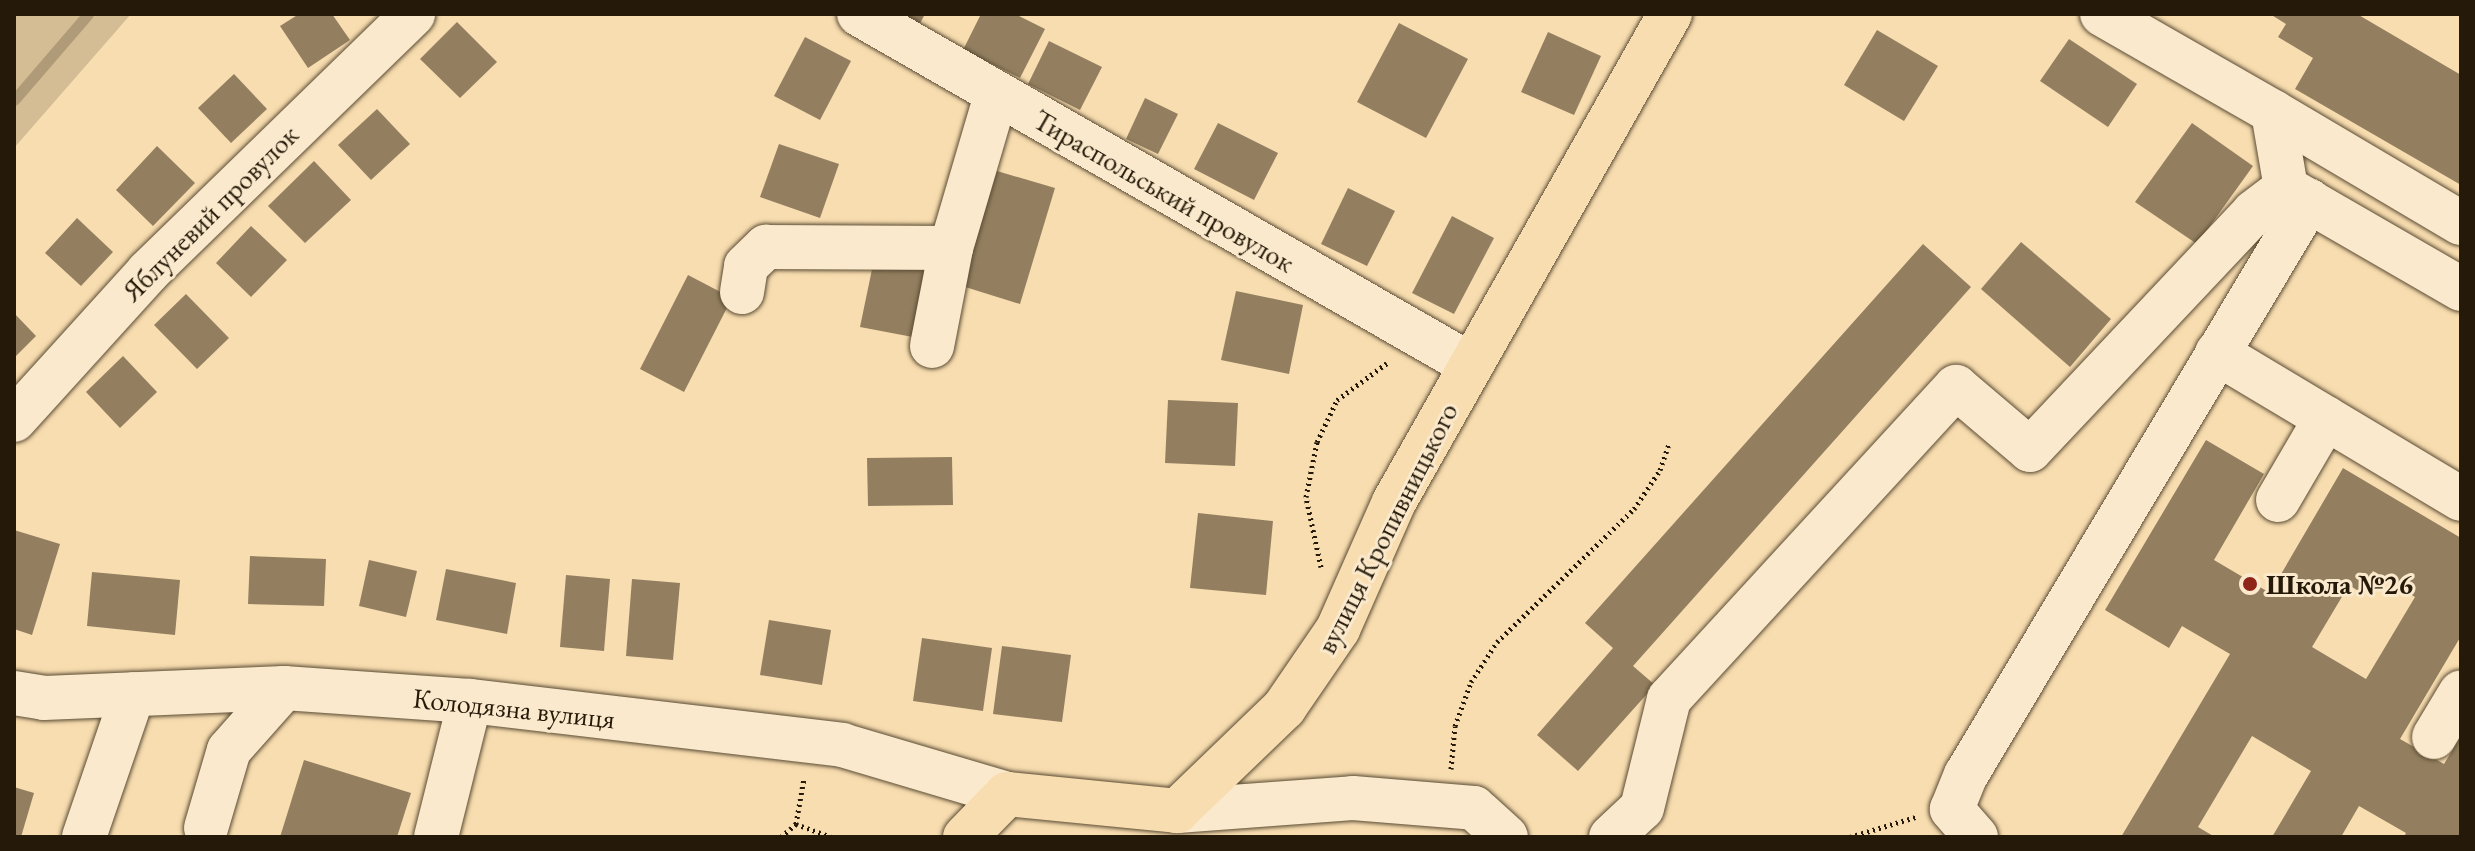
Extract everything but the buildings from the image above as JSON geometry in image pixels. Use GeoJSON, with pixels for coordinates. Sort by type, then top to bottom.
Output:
{"type":"FeatureCollection","features":[{"type":"Feature","properties":{"kind":"main road","name":"вулиця Кропивницького"},"geometry":{"type":"LineString","coordinates":[[1177,811],[1284,708],[1338,629],[1394,502],[1670,14]]}},
{"type":"Feature","properties":{"kind":"main road"},"geometry":{"type":"LineString","coordinates":[[965,837],[1007,794],[1177,811]]}},
{"type":"Feature","properties":{"kind":"street","name":"Яблуневий провулок"},"geometry":{"type":"LineString","coordinates":[[14,420],[148,272],[413,14]]}},
{"type":"Feature","properties":{"kind":"street","name":"Тираспольський провулок"},"geometry":{"type":"LineString","coordinates":[[859,14],[1471,365]]}},
{"type":"Feature","properties":{"kind":"street"},"geometry":{"type":"LineString","coordinates":[[2102,14],[2145,24],[2273,112],[2461,223]]}},
{"type":"Feature","properties":{"kind":"street"},"geometry":{"type":"LineString","coordinates":[[932,346],[951,248],[996,95]]}},
{"type":"Feature","properties":{"kind":"street"},"geometry":{"type":"LineString","coordinates":[[2273,112],[2298,194],[2461,289]]}},
{"type":"Feature","properties":{"kind":"street"},"geometry":{"type":"LineString","coordinates":[[1964,823],[1966,775],[2217,353],[2298,194]]}},
{"type":"Feature","properties":{"kind":"street"},"geometry":{"type":"LineString","coordinates":[[1611,837],[1642,808],[1669,699],[1956,387],[2030,450],[2254,212],[2298,194]]}},
{"type":"Feature","properties":{"kind":"street"},"geometry":{"type":"LineString","coordinates":[[742,292],[746,266],[766,247],[951,248]]}},
{"type":"Feature","properties":{"kind":"street"},"geometry":{"type":"LineString","coordinates":[[2217,353],[2461,499]]}},
{"type":"Feature","properties":{"kind":"street"},"geometry":{"type":"LineString","coordinates":[[2278,500],[2326,418]]}},
{"type":"Feature","properties":{"kind":"street"},"geometry":{"type":"LineString","coordinates":[[206,828],[229,750],[284,688]]}},
{"type":"Feature","properties":{"kind":"street","name":"Колодязна вулиця"},"geometry":{"type":"LineString","coordinates":[[14,693],[44,698],[284,688],[470,701],[842,745],[1007,794]]}},
{"type":"Feature","properties":{"kind":"street"},"geometry":{"type":"LineString","coordinates":[[2434,737],[2461,692]]}},
{"type":"Feature","properties":{"kind":"street"},"geometry":{"type":"LineString","coordinates":[[84,837],[133,694]]}},
{"type":"Feature","properties":{"kind":"street"},"geometry":{"type":"LineString","coordinates":[[436,837],[470,701]]}},
{"type":"Feature","properties":{"kind":"street"},"geometry":{"type":"LineString","coordinates":[[1177,811],[1353,798],[1474,808],[1506,837]]}},
{"type":"Feature","properties":{"kind":"path"},"geometry":{"type":"LineString","coordinates":[[1338,629],[1306,497],[1317,442],[1337,400],[1382,362],[1397,363]]}},
{"type":"Feature","properties":{"kind":"path"},"geometry":{"type":"LineString","coordinates":[[1474,808],[1451,769],[1455,726],[1471,682],[1497,642],[1634,509],[1660,470],[1669,444]]}},
{"type":"Feature","properties":{"kind":"path"},"geometry":{"type":"LineString","coordinates":[[1850,837],[1964,823]]}},
{"type":"Feature","properties":{"kind":"path"},"geometry":{"type":"LineString","coordinates":[[781,837],[796,824],[832,837]]}},
{"type":"Feature","properties":{"kind":"shaded area"},"geometry":{"type":"Polygon","coordinates":[[[14,14],[131,14],[14,148],[14,14]]]}},
{"type":"Feature","properties":{"kind":"waterway"},"geometry":{"type":"LineString","coordinates":[[14,100],[88,14]]}},
{"type":"Feature","properties":{"kind":"place","name":"Школа №26"},"geometry":{"type":"Point","coordinates":[2250,584]}}]}
